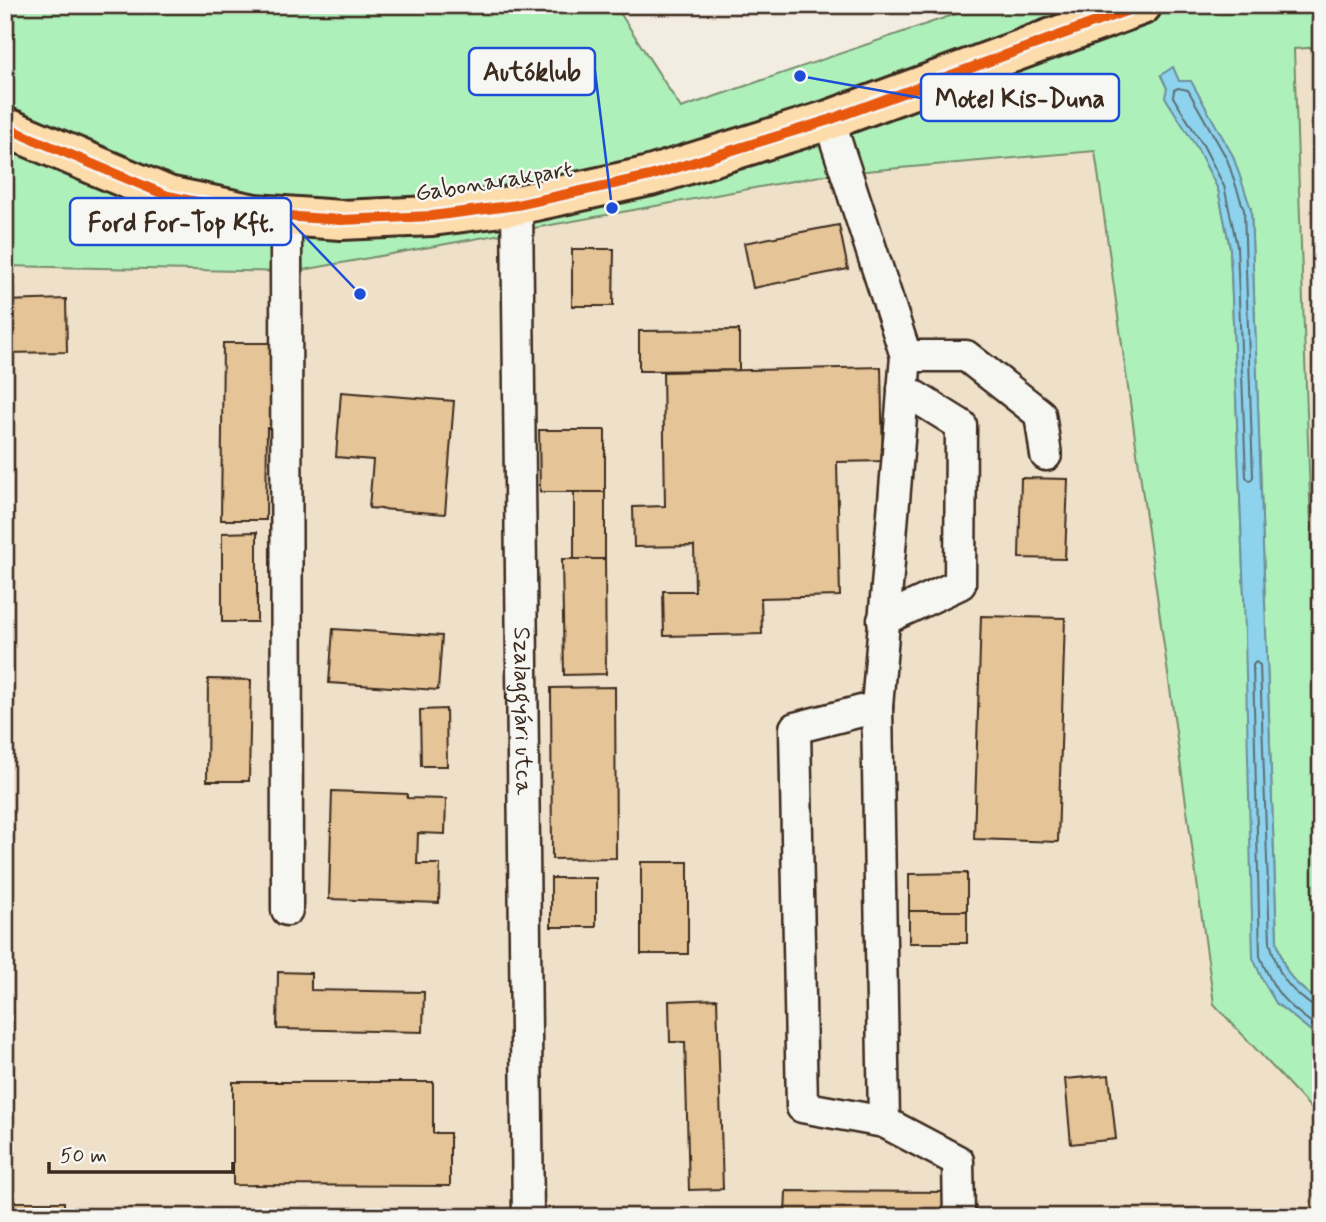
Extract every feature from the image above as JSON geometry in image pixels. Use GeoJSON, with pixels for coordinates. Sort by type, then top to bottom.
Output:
{"type":"FeatureCollection","features":[{"type":"Feature","properties":{"kind":"main road","name":"Gabonarakpart"},"geometry":{"type":"LineString","coordinates":[[5,127],[168,196],[286,218],[341,220],[432,216],[517,205],[650,176],[829,120],[1142,5]]}},
{"type":"Feature","properties":{"kind":"lane"},"geometry":{"type":"LineString","coordinates":[[829,120],[905,356],[877,707],[884,1122]]}},
{"type":"Feature","properties":{"kind":"lane","name":"Szalaggyári utca"},"geometry":{"type":"LineString","coordinates":[[517,205],[528,1217]]}},
{"type":"Feature","properties":{"kind":"lane"},"geometry":{"type":"LineString","coordinates":[[286,218],[286,910]]}},
{"type":"Feature","properties":{"kind":"lane"},"geometry":{"type":"LineString","coordinates":[[905,356],[967,356],[1041,414],[1046,455]]}},
{"type":"Feature","properties":{"kind":"lane"},"geometry":{"type":"LineString","coordinates":[[883,620],[960,584],[961,425],[903,389]]}},
{"type":"Feature","properties":{"kind":"lane"},"geometry":{"type":"LineString","coordinates":[[877,707],[795,728],[802,1107],[884,1122],[958,1161],[959,1217]]}},
{"type":"Feature","properties":{"kind":"shaded area"},"geometry":{"type":"Polygon","coordinates":[[[1321,47],[1321,806],[1294,49],[1321,47]]]}},
{"type":"Feature","properties":{"kind":"shaded area"},"geometry":{"type":"Polygon","coordinates":[[[1095,151],[1214,1003],[1321,1119],[1321,1217],[5,1217],[5,266],[292,272],[831,174],[1095,151]]]}},
{"type":"Feature","properties":{"kind":"green space"},"geometry":{"type":"Polygon","coordinates":[[[5,5],[615,5],[681,108],[982,5],[1321,5],[1321,47],[1294,49],[1321,806],[1321,1004],[1303,990],[1287,971],[1277,941],[1251,209],[1179,81],[1161,76],[1218,189],[1230,248],[1244,596],[1276,1003],[1321,1039],[1321,1119],[1214,1004],[1095,151],[831,174],[292,272],[5,266],[5,5]]]}},
{"type":"Feature","properties":{"kind":"water"},"geometry":{"type":"Polygon","coordinates":[[[1173,67],[1179,81],[1191,81],[1233,156],[1251,209],[1277,941],[1287,971],[1303,990],[1321,1004],[1321,1039],[1276,1003],[1253,958],[1244,596],[1230,248],[1218,189],[1197,148],[1165,97],[1167,88],[1161,75],[1173,67]]]}},
{"type":"Feature","properties":{"kind":"building"},"geometry":{"type":"Polygon","coordinates":[[[839,225],[848,269],[753,288],[744,243],[839,225]]]}},
{"type":"Feature","properties":{"kind":"building"},"geometry":{"type":"Polygon","coordinates":[[[572,249],[614,249],[613,306],[572,306],[572,249]]]}},
{"type":"Feature","properties":{"kind":"building"},"geometry":{"type":"Polygon","coordinates":[[[66,299],[67,352],[5,353],[5,301],[66,299]]]}},
{"type":"Feature","properties":{"kind":"building"},"geometry":{"type":"Polygon","coordinates":[[[739,330],[739,370],[639,371],[639,331],[739,330]]]}},
{"type":"Feature","properties":{"kind":"building"},"geometry":{"type":"Polygon","coordinates":[[[223,343],[280,343],[280,428],[267,428],[266,520],[221,520],[223,343]]]}},
{"type":"Feature","properties":{"kind":"building"},"geometry":{"type":"Polygon","coordinates":[[[881,367],[883,461],[837,462],[840,596],[761,598],[762,634],[664,636],[663,591],[695,591],[694,546],[634,547],[633,507],[665,506],[663,372],[881,367]]]}},
{"type":"Feature","properties":{"kind":"building"},"geometry":{"type":"Polygon","coordinates":[[[341,392],[454,401],[445,514],[369,508],[373,460],[336,457],[341,392]]]}},
{"type":"Feature","properties":{"kind":"building"},"geometry":{"type":"Polygon","coordinates":[[[539,430],[605,430],[605,492],[540,492],[539,430]]]}},
{"type":"Feature","properties":{"kind":"building"},"geometry":{"type":"Polygon","coordinates":[[[1021,478],[1068,479],[1065,559],[1019,558],[1021,478]]]}},
{"type":"Feature","properties":{"kind":"building"},"geometry":{"type":"Polygon","coordinates":[[[574,492],[605,492],[605,559],[574,559],[574,492]]]}},
{"type":"Feature","properties":{"kind":"building"},"geometry":{"type":"Polygon","coordinates":[[[257,532],[257,622],[222,622],[222,533],[257,532]]]}},
{"type":"Feature","properties":{"kind":"building"},"geometry":{"type":"Polygon","coordinates":[[[562,559],[605,559],[606,674],[564,675],[562,559]]]}},
{"type":"Feature","properties":{"kind":"building"},"geometry":{"type":"Polygon","coordinates":[[[981,616],[1065,618],[1058,842],[974,839],[981,616]]]}},
{"type":"Feature","properties":{"kind":"building"},"geometry":{"type":"Polygon","coordinates":[[[333,629],[442,636],[438,690],[329,683],[333,629]]]}},
{"type":"Feature","properties":{"kind":"building"},"geometry":{"type":"Polygon","coordinates":[[[208,679],[251,680],[249,781],[207,781],[208,679]]]}},
{"type":"Feature","properties":{"kind":"building"},"geometry":{"type":"Polygon","coordinates":[[[615,687],[616,858],[552,859],[551,688],[615,687]]]}},
{"type":"Feature","properties":{"kind":"building"},"geometry":{"type":"Polygon","coordinates":[[[446,709],[447,766],[421,766],[420,710],[446,709]]]}},
{"type":"Feature","properties":{"kind":"building"},"geometry":{"type":"Polygon","coordinates":[[[332,791],[407,794],[407,798],[446,799],[445,834],[418,833],[417,864],[440,864],[439,903],[329,899],[332,791]]]}},
{"type":"Feature","properties":{"kind":"building"},"geometry":{"type":"Polygon","coordinates":[[[641,862],[688,862],[688,954],[641,954],[641,862]]]}},
{"type":"Feature","properties":{"kind":"building"},"geometry":{"type":"Polygon","coordinates":[[[967,873],[967,911],[909,911],[909,874],[967,873]]]}},
{"type":"Feature","properties":{"kind":"building"},"geometry":{"type":"Polygon","coordinates":[[[551,878],[596,878],[596,927],[551,927],[551,878]]]}},
{"type":"Feature","properties":{"kind":"building"},"geometry":{"type":"Polygon","coordinates":[[[909,911],[967,911],[967,943],[909,943],[909,911]]]}},
{"type":"Feature","properties":{"kind":"building"},"geometry":{"type":"Polygon","coordinates":[[[278,972],[311,973],[311,990],[424,992],[423,1032],[277,1029],[278,972]]]}},
{"type":"Feature","properties":{"kind":"building"},"geometry":{"type":"Polygon","coordinates":[[[717,999],[723,1189],[689,1190],[685,1042],[670,1042],[669,1001],[717,999]]]}},
{"type":"Feature","properties":{"kind":"building"},"geometry":{"type":"Polygon","coordinates":[[[1109,1075],[1116,1139],[1071,1144],[1065,1079],[1109,1075]]]}},
{"type":"Feature","properties":{"kind":"building"},"geometry":{"type":"Polygon","coordinates":[[[233,1082],[433,1082],[433,1133],[450,1133],[450,1186],[233,1185],[233,1082]]]}},
{"type":"Feature","properties":{"kind":"building"},"geometry":{"type":"Polygon","coordinates":[[[786,1191],[949,1192],[949,1217],[785,1217],[786,1191]]]}},
{"type":"Feature","properties":{"kind":"building"},"geometry":{"type":"Polygon","coordinates":[[[5,1202],[64,1202],[64,1217],[5,1217],[5,1202]]]}},
{"type":"Feature","properties":{"kind":"cycle path"},"geometry":{"type":"LineString","coordinates":[[5,127],[168,196],[255,214],[341,220],[432,216],[517,205],[650,176],[829,120],[1142,5]]}},
{"type":"Feature","properties":{"kind":"place","name":"Motel Kis-Duna"},"geometry":{"type":"Point","coordinates":[800,76]}},
{"type":"Feature","properties":{"kind":"place","name":"Autóklub"},"geometry":{"type":"Point","coordinates":[612,208]}},
{"type":"Feature","properties":{"kind":"place","name":"Ford For-Top Kft."},"geometry":{"type":"Point","coordinates":[360,294]}}]}
